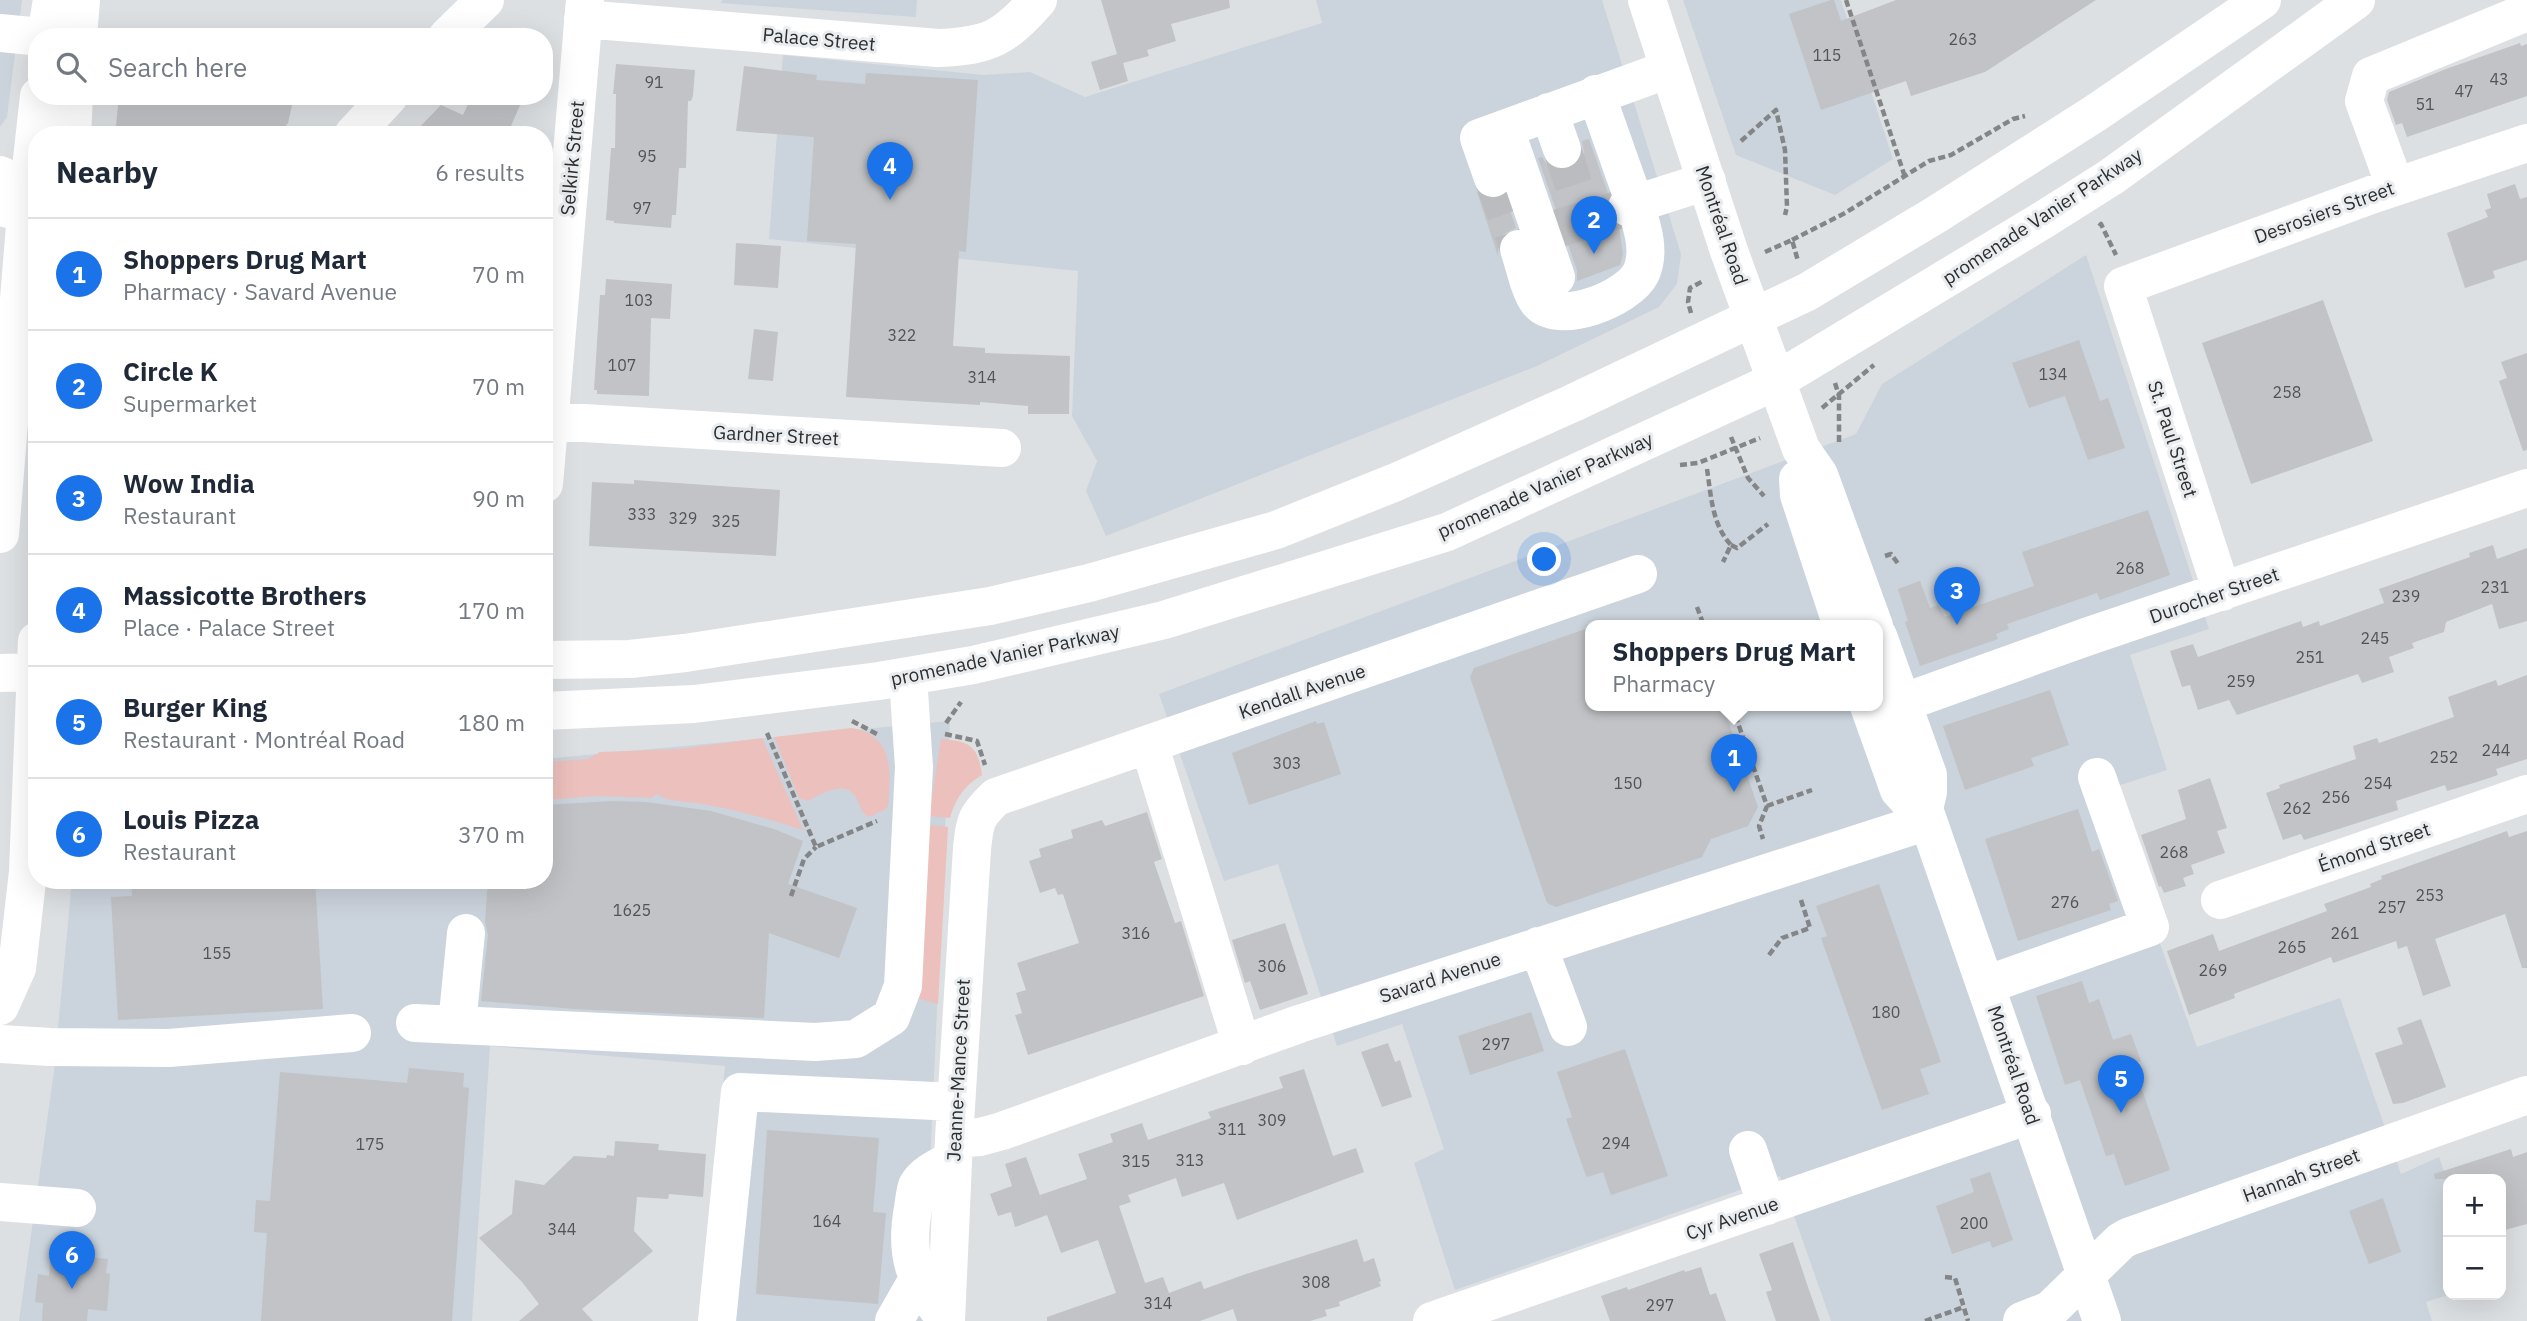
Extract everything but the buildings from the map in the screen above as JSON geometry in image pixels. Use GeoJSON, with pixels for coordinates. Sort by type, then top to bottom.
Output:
{"type":"FeatureCollection","features":[{"type":"Feature","properties":{"kind":"street"},"geometry":{"type":"LineString","coordinates":[[46,28],[51,0]]}},
{"type":"Feature","properties":{"kind":"street"},"geometry":{"type":"LineString","coordinates":[[79,28],[81,0]]}},
{"type":"Feature","properties":{"kind":"street"},"geometry":{"type":"LineString","coordinates":[[456,28],[485,0]]}},
{"type":"Feature","properties":{"kind":"street","name":"Palace Street"},"geometry":{"type":"LineString","coordinates":[[584,10],[948,48],[999,37],[1012,29],[1038,0]]}},
{"type":"Feature","properties":{"kind":"street","name":"Montréal Road"},"geometry":{"type":"LineString","coordinates":[[1647,0],[1729,251],[1776,381],[1801,449],[1819,475],[1872,620]]}},
{"type":"Feature","properties":{"kind":"street"},"geometry":{"type":"LineString","coordinates":[[553,660],[630,659],[685,653],[990,606],[1089,583],[1276,530],[1484,443],[1807,292],[1937,214],[2094,114],[2262,0]]}},
{"type":"Feature","properties":{"kind":"street","name":"promenade Vanier Parkway"},"geometry":{"type":"LineString","coordinates":[[553,711],[694,704],[908,677],[1056,647],[1164,620],[1447,532],[1776,381],[2110,177],[2356,0]]}},
{"type":"Feature","properties":{"kind":"street","name":"Selkirk Street"},"geometry":{"type":"LineString","coordinates":[[553,385],[584,10]]}},
{"type":"Feature","properties":{"kind":"street"},"geometry":{"type":"LineString","coordinates":[[2395,186],[2364,101],[2371,76],[2527,12]]}},
{"type":"Feature","properties":{"kind":"street"},"geometry":{"type":"LineString","coordinates":[[0,33],[28,36]]}},
{"type":"Feature","properties":{"kind":"street"},"geometry":{"type":"LineString","coordinates":[[1493,178],[1479,138],[1669,69]]}},
{"type":"Feature","properties":{"kind":"street"},"geometry":{"type":"LineString","coordinates":[[1538,237],[1537,300],[1547,310],[1571,312],[1606,301],[1633,284],[1642,272],[1646,251],[1644,231],[1631,206],[1596,94]]}},
{"type":"Feature","properties":{"kind":"street"},"geometry":{"type":"LineString","coordinates":[[33,126],[36,105]]}},
{"type":"Feature","properties":{"kind":"street"},"geometry":{"type":"LineString","coordinates":[[72,126],[74,105]]}},
{"type":"Feature","properties":{"kind":"street"},"geometry":{"type":"LineString","coordinates":[[361,126],[381,105]]}},
{"type":"Feature","properties":{"kind":"street"},"geometry":{"type":"LineString","coordinates":[[1549,112],[1562,149]]}},
{"type":"Feature","properties":{"kind":"street"},"geometry":{"type":"LineString","coordinates":[[1505,129],[1538,237],[1556,277]]}},
{"type":"Feature","properties":{"kind":"street","name":"Desrosiers Street"},"geometry":{"type":"LineString","coordinates":[[2123,286],[2395,186],[2527,143]]}},
{"type":"Feature","properties":{"kind":"street"},"geometry":{"type":"LineString","coordinates":[[0,534],[21,198],[28,156]]}},
{"type":"Feature","properties":{"kind":"street"},"geometry":{"type":"LineString","coordinates":[[1631,206],[1707,181]]}},
{"type":"Feature","properties":{"kind":"street","name":"St. Paul Street"},"geometry":{"type":"LineString","coordinates":[[2123,286],[2222,592]]}},
{"type":"Feature","properties":{"kind":"street","name":"Gardner Street"},"geometry":{"type":"LineString","coordinates":[[553,421],[1002,448]]}},
{"type":"Feature","properties":{"kind":"street","name":"Montréal Road"},"geometry":{"type":"LineString","coordinates":[[1801,449],[1797,476],[1799,495],[1840,620]]}},
{"type":"Feature","properties":{"kind":"street","name":"Durocher Street"},"geometry":{"type":"LineString","coordinates":[[1886,705],[2527,488]]}},
{"type":"Feature","properties":{"kind":"street","name":"Kendall Avenue"},"geometry":{"type":"LineString","coordinates":[[975,820],[996,797],[1638,574]]}},
{"type":"Feature","properties":{"kind":"street"},"geometry":{"type":"LineString","coordinates":[[27,664],[23,725],[28,794]]}},
{"type":"Feature","properties":{"kind":"street"},"geometry":{"type":"LineString","coordinates":[[415,1023],[815,1042],[856,1039],[891,1017],[903,986],[914,766],[908,677]]}},
{"type":"Feature","properties":{"kind":"street","name":"Montréal Road"},"geometry":{"type":"LineString","coordinates":[[1883,679],[1886,705],[1928,775],[1926,815],[2102,1321]]}},
{"type":"Feature","properties":{"kind":"street"},"geometry":{"type":"LineString","coordinates":[[1149,744],[1242,1046]]}},
{"type":"Feature","properties":{"kind":"street"},"geometry":{"type":"LineString","coordinates":[[1986,985],[2150,927],[2097,777]]}},
{"type":"Feature","properties":{"kind":"street","name":"Émond Street"},"geometry":{"type":"LineString","coordinates":[[2221,900],[2527,794]]}},
{"type":"Feature","properties":{"kind":"street","name":"Savard Avenue"},"geometry":{"type":"LineString","coordinates":[[717,1321],[740,1092],[979,1138],[1299,1024],[1926,815]]}},
{"type":"Feature","properties":{"kind":"street","name":"Jeanne-Mance Street"},"geometry":{"type":"LineString","coordinates":[[946,1320],[954,1134],[975,820]]}},
{"type":"Feature","properties":{"kind":"street"},"geometry":{"type":"LineString","coordinates":[[0,1006],[17,968],[29,889]]}},
{"type":"Feature","properties":{"kind":"street"},"geometry":{"type":"LineString","coordinates":[[457,1025],[466,933]]}},
{"type":"Feature","properties":{"kind":"street"},"geometry":{"type":"LineString","coordinates":[[1538,946],[1568,1027]]}},
{"type":"Feature","properties":{"kind":"street"},"geometry":{"type":"LineString","coordinates":[[0,1044],[169,1048],[352,1033]]}},
{"type":"Feature","properties":{"kind":"street","name":"Hannah Street"},"geometry":{"type":"LineString","coordinates":[[2022,1321],[2050,1310],[2085,1274],[2128,1237],[2527,1095]]}},
{"type":"Feature","properties":{"kind":"street","name":"Cyr Avenue"},"geometry":{"type":"LineString","coordinates":[[1432,1321],[2032,1114]]}},
{"type":"Feature","properties":{"kind":"street"},"geometry":{"type":"LineString","coordinates":[[946,1320],[923,1291],[912,1264],[910,1223],[918,1186],[932,1171],[954,1134]]}},
{"type":"Feature","properties":{"kind":"street"},"geometry":{"type":"LineString","coordinates":[[1748,1150],[1767,1206]]}},
{"type":"Feature","properties":{"kind":"street"},"geometry":{"type":"LineString","coordinates":[[0,1202],[77,1208]]}},
{"type":"Feature","properties":{"kind":"street"},"geometry":{"type":"LineString","coordinates":[[894,1321],[918,1279]]}},
{"type":"Feature","properties":{"kind":"path"},"geometry":{"type":"LineString","coordinates":[[1846,0],[1905,177]]}},
{"type":"Feature","properties":{"kind":"path"},"geometry":{"type":"LineString","coordinates":[[1741,141],[1776,110],[1785,150],[1787,206],[1784,215]]}},
{"type":"Feature","properties":{"kind":"path"},"geometry":{"type":"LineString","coordinates":[[1792,240],[1845,213],[1929,161]]}},
{"type":"Feature","properties":{"kind":"path"},"geometry":{"type":"LineString","coordinates":[[1689,309],[1688,293],[1690,288],[1698,284]]}},
{"type":"Feature","properties":{"kind":"path"},"geometry":{"type":"LineString","coordinates":[[1819,410],[1839,396],[1851,383]]}},
{"type":"Feature","properties":{"kind":"path"},"geometry":{"type":"LineString","coordinates":[[1742,465],[1735,449],[1743,446]]}},
{"type":"Feature","properties":{"kind":"path"},"geometry":{"type":"LineString","coordinates":[[1707,469],[1712,506],[1722,534],[1731,545],[1737,548],[1768,524]]}},
{"type":"Feature","properties":{"kind":"path"},"geometry":{"type":"LineString","coordinates":[[1723,562],[1731,545]]}},
{"type":"Feature","properties":{"kind":"path"},"geometry":{"type":"LineString","coordinates":[[1881,558],[1891,554],[1899,565]]}},
{"type":"Feature","properties":{"kind":"path"},"geometry":{"type":"LineString","coordinates":[[1697,607],[1702,620]]}},
{"type":"Feature","properties":{"kind":"path"},"geometry":{"type":"LineString","coordinates":[[963,700],[952,712],[941,733],[977,741],[989,775]]}},
{"type":"Feature","properties":{"kind":"path"},"geometry":{"type":"LineString","coordinates":[[1734,711],[1767,806],[1759,826],[1765,846]]}},
{"type":"Feature","properties":{"kind":"path"},"geometry":{"type":"LineString","coordinates":[[852,721],[887,740]]}},
{"type":"Feature","properties":{"kind":"path"},"geometry":{"type":"LineString","coordinates":[[767,733],[816,848]]}},
{"type":"Feature","properties":{"kind":"path"},"geometry":{"type":"LineString","coordinates":[[1767,806],[1812,790]]}},
{"type":"Feature","properties":{"kind":"path"},"geometry":{"type":"LineString","coordinates":[[791,896],[804,859],[816,848],[880,820]]}},
{"type":"Feature","properties":{"kind":"path"},"geometry":{"type":"LineString","coordinates":[[1769,955],[1782,939],[1810,928],[1796,887]]}},
{"type":"Feature","properties":{"kind":"path"},"geometry":{"type":"LineString","coordinates":[[1945,1277],[1955,1278],[1968,1321]]}},
{"type":"Feature","properties":{"kind":"path"},"geometry":{"type":"LineString","coordinates":[[1925,1321],[1964,1307]]}},
{"type":"Feature","properties":{"kind":"shaded area"},"geometry":{"type":"Polygon","coordinates":[[[0,0],[22,0],[7,117],[0,127],[0,0]]]}},
{"type":"Feature","properties":{"kind":"shaded area"},"geometry":{"type":"Polygon","coordinates":[[[723,0],[917,0],[916,17],[720,3],[723,0]]]}},
{"type":"Feature","properties":{"kind":"shaded area"},"geometry":{"type":"Polygon","coordinates":[[[1316,0],[1602,0],[1681,254],[1677,284],[1659,307],[1537,366],[1106,536],[1086,491],[1097,461],[1072,416],[1078,271],[769,239],[783,55],[984,75],[1030,72],[1085,97],[1322,23],[1316,0]]]}},
{"type":"Feature","properties":{"kind":"shaded area"},"geometry":{"type":"Polygon","coordinates":[[[1683,0],[1841,0],[1893,159],[1835,195],[1736,155],[1683,0]]]}},
{"type":"Feature","properties":{"kind":"shaded area"},"geometry":{"type":"Polygon","coordinates":[[[2086,255],[2209,629],[2130,655],[2167,770],[2105,790],[2197,1047],[2340,998],[2401,1174],[2439,1157],[2445,1174],[2443,1297],[2426,1302],[2432,1321],[1831,1321],[1780,1176],[1455,1290],[1414,1163],[1444,1149],[1402,1024],[1337,1046],[1278,864],[1224,881],[1159,694],[1856,434],[1882,384],[2086,255]]]}},
{"type":"Feature","properties":{"kind":"shaded area"},"geometry":{"type":"Polygon","coordinates":[[[950,721],[923,1321],[700,1321],[725,1066],[490,1046],[472,1321],[19,1321],[54,1071],[71,889],[553,889],[553,758],[950,721]]]}},
{"type":"Feature","properties":{"kind":"shaded area"},"geometry":{"type":"Polygon","coordinates":[[[851,728],[875,738],[887,756],[890,780],[888,805],[886,809],[869,817],[847,789],[827,792],[807,801],[799,798],[774,737],[851,728]]]}},
{"type":"Feature","properties":{"kind":"shaded area"},"geometry":{"type":"Polygon","coordinates":[[[762,738],[803,830],[744,813],[674,800],[657,794],[651,798],[597,796],[553,799],[553,761],[588,759],[600,752],[679,749],[762,738]]]}},
{"type":"Feature","properties":{"kind":"shaded area"},"geometry":{"type":"Polygon","coordinates":[[[941,739],[959,741],[970,746],[978,757],[982,775],[962,793],[950,818],[929,816],[941,739]]]}},
{"type":"Feature","properties":{"kind":"shaded area"},"geometry":{"type":"Polygon","coordinates":[[[928,825],[948,827],[938,1004],[917,998],[928,825]]]}},
{"type":"Feature","properties":{"kind":"tunnel"},"geometry":{"type":"LineString","coordinates":[[1562,149],[1585,220]]}},
{"type":"Feature","properties":{"kind":"tunnel"},"geometry":{"type":"LineString","coordinates":[[1493,178],[1519,249]]}},
{"type":"Feature","properties":{"kind":"tunnel"},"geometry":{"type":"LineString","coordinates":[[1553,230],[1627,207]]}},
{"type":"Feature","properties":{"kind":"place","name":"Massicotte Brothers"},"geometry":{"type":"Point","coordinates":[890,200]}},
{"type":"Feature","properties":{"kind":"place","name":"Circle K"},"geometry":{"type":"Point","coordinates":[1594,254]}},
{"type":"Feature","properties":{"kind":"place","name":"Wow India"},"geometry":{"type":"Point","coordinates":[1957,625]}},
{"type":"Feature","properties":{"kind":"place","name":"Shoppers Drug Mart"},"geometry":{"type":"Point","coordinates":[1734,792]}},
{"type":"Feature","properties":{"kind":"place","name":"Burger King"},"geometry":{"type":"Point","coordinates":[2121,1113]}},
{"type":"Feature","properties":{"kind":"place","name":"Louis Pizza"},"geometry":{"type":"Point","coordinates":[72,1289]}}]}
